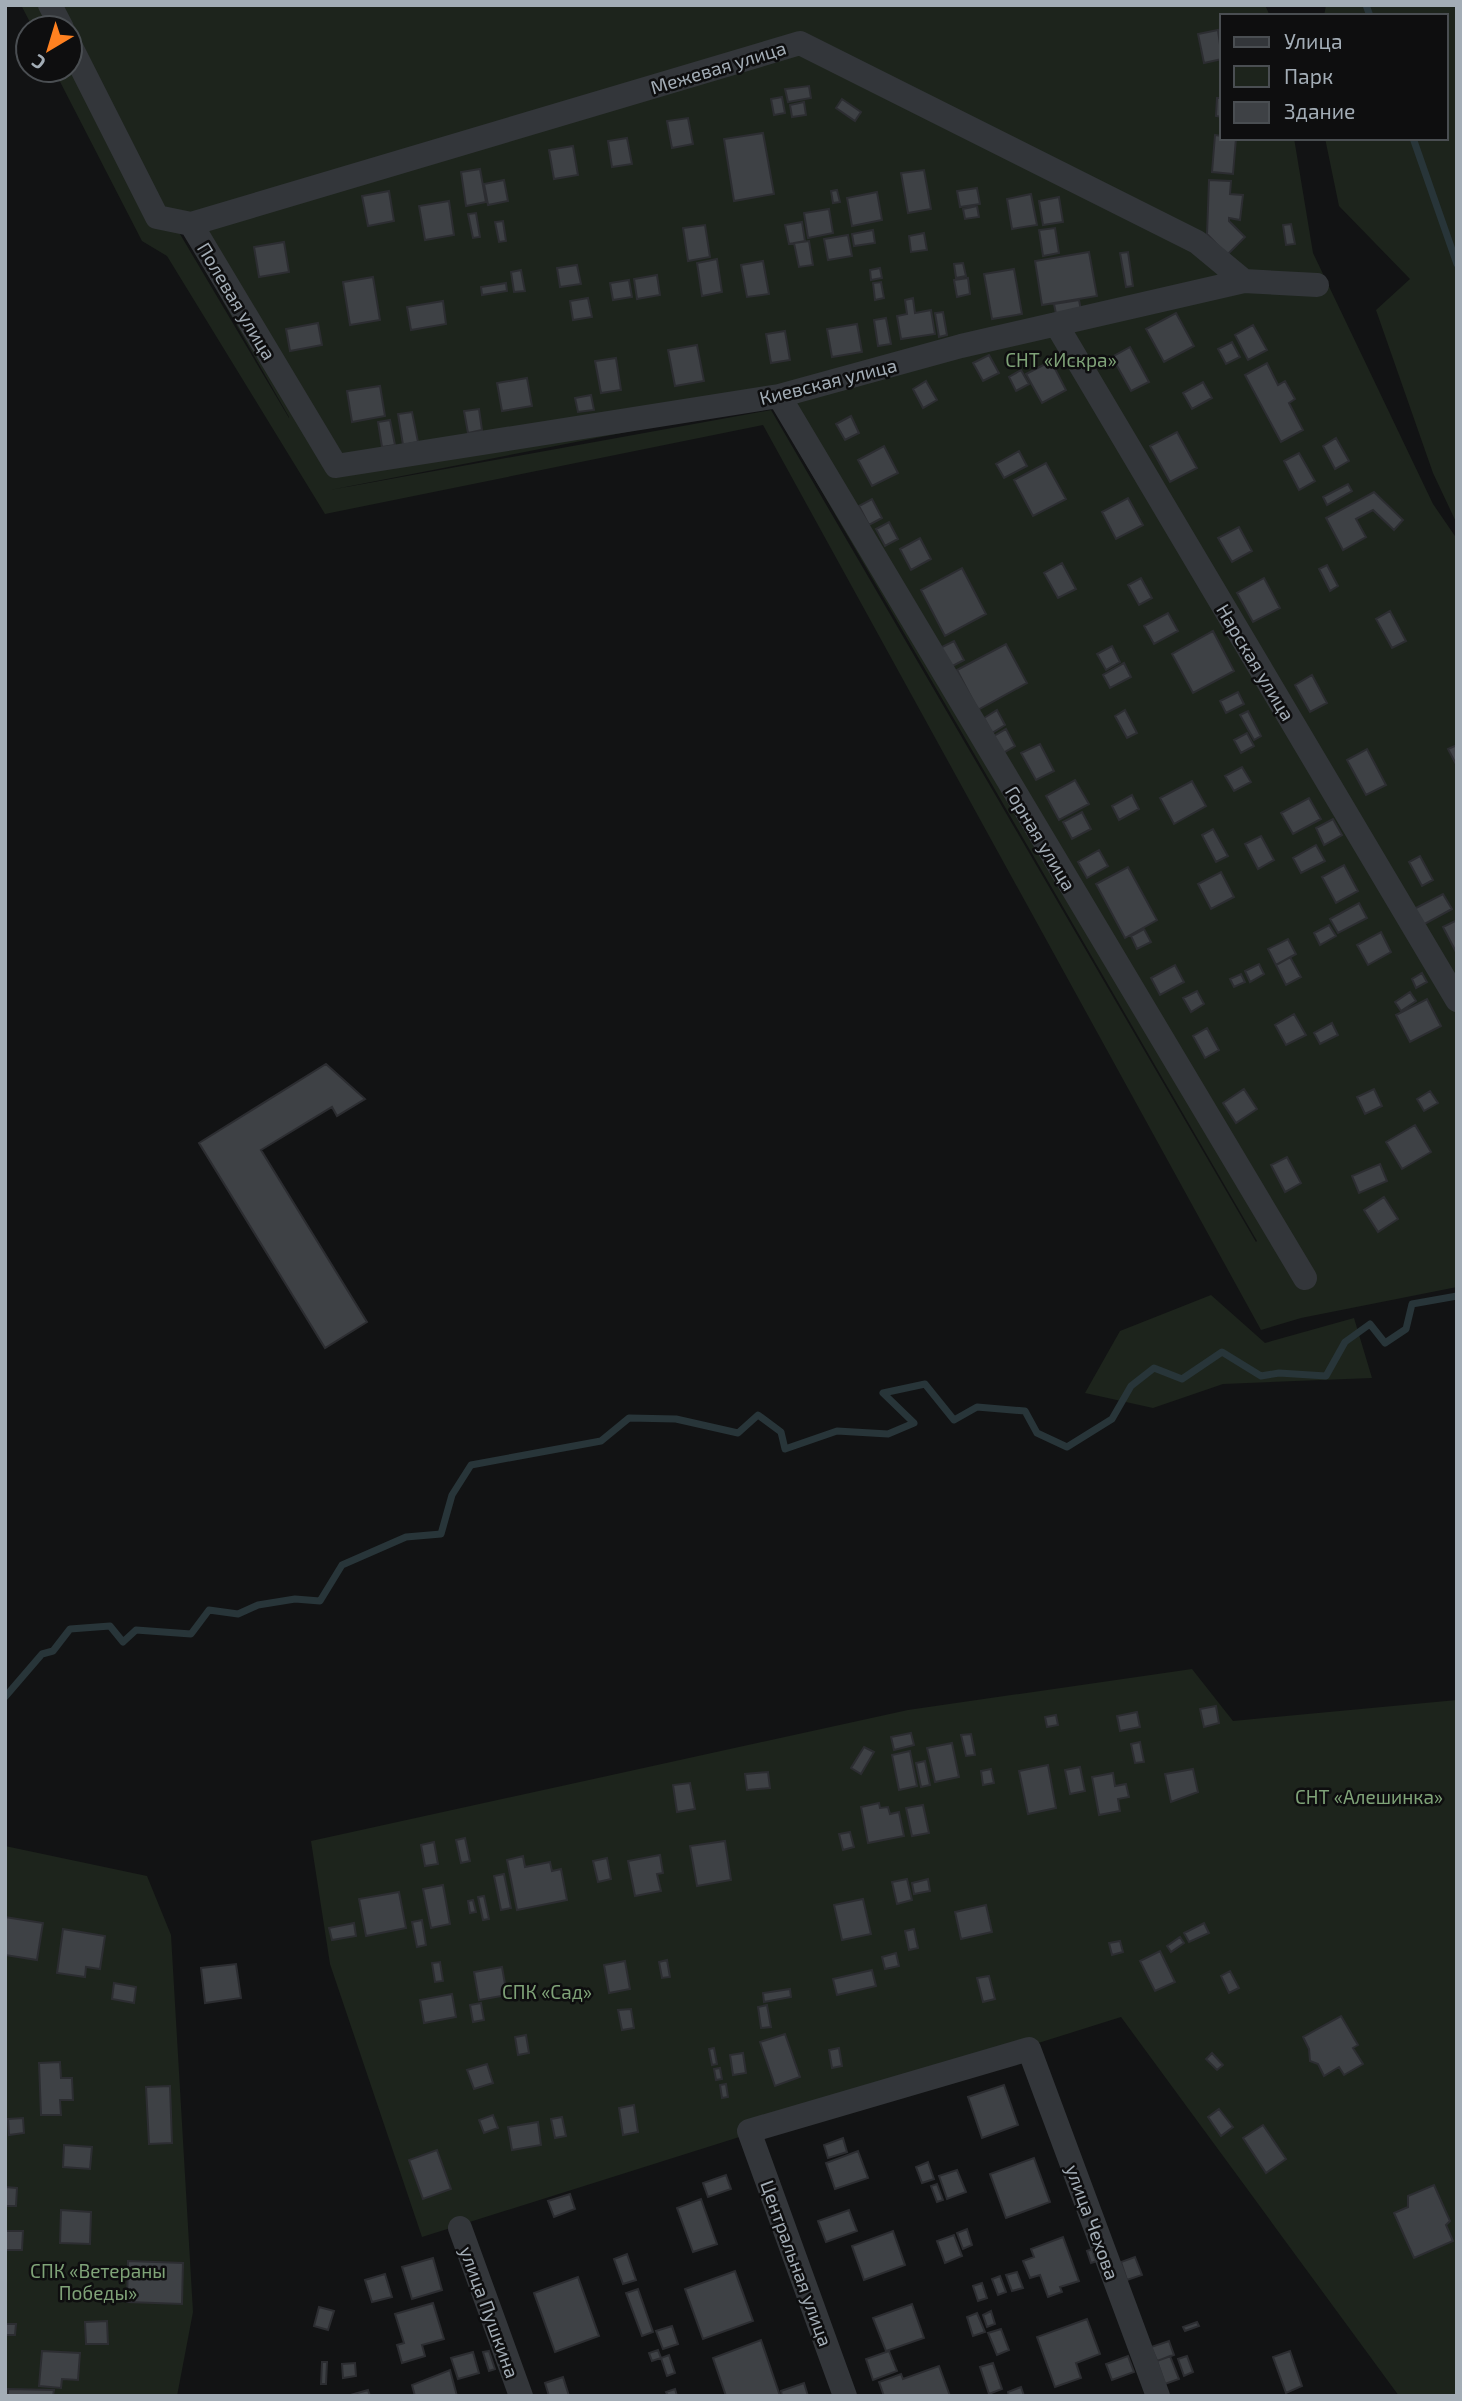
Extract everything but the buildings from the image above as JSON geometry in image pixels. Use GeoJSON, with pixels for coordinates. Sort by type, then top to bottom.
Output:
{"type":"FeatureCollection","features":[{"type":"Feature","properties":{"kind":"street","name":"Межевая улица"},"geometry":{"type":"LineString","coordinates":[[191,224],[800,43],[1197,242],[1244,281]]}},
{"type":"Feature","properties":{"kind":"street","name":"Полевая улица"},"geometry":{"type":"LineString","coordinates":[[84,73],[157,216],[191,224],[335,466]]}},
{"type":"Feature","properties":{"kind":"street","name":"Киевская улица"},"geometry":{"type":"LineString","coordinates":[[335,466],[779,396],[961,346],[1244,281],[1317,285]]}},
{"type":"Feature","properties":{"kind":"street","name":"Нарская улица"},"geometry":{"type":"LineString","coordinates":[[1056,324],[1457,1000]]}},
{"type":"Feature","properties":{"kind":"street","name":"Горная улица"},"geometry":{"type":"LineString","coordinates":[[779,396],[1305,1278]]}},
{"type":"Feature","properties":{"kind":"street","name":"улица Чехова"},"geometry":{"type":"LineString","coordinates":[[749,2131],[1029,2049],[1158,2396]]}},
{"type":"Feature","properties":{"kind":"street","name":"Центральная улица"},"geometry":{"type":"LineString","coordinates":[[749,2131],[845,2396]]}},
{"type":"Feature","properties":{"kind":"street","name":"улица Пушкина"},"geometry":{"type":"LineString","coordinates":[[460,2228],[521,2396]]}},
{"type":"Feature","properties":{"kind":"green space","name":"СНТ «Искра»"},"geometry":{"type":"Polygon","coordinates":[[[21,5],[1265,5],[1269,14],[1220,14],[1220,140],[1294,140],[1313,253],[1433,504],[1457,539],[1457,1287],[1301,1318],[1261,1330],[763,425],[325,514],[167,256],[142,241],[61,84],[84,84],[84,14],[26,14],[21,5]],[[181,228],[177,229],[289,418],[181,228]],[[771,404],[330,490],[771,410],[1256,1242],[771,404]]]}},
{"type":"Feature","properties":{"kind":"green space"},"geometry":{"type":"Polygon","coordinates":[[[1326,5],[1457,5],[1457,524],[1433,473],[1376,310],[1410,279],[1339,206],[1325,140],[1448,140],[1448,14],[1324,14],[1326,5]]]}},
{"type":"Feature","properties":{"kind":"green space"},"geometry":{"type":"Polygon","coordinates":[[[1211,1295],[1265,1343],[1354,1318],[1372,1378],[1223,1384],[1153,1408],[1085,1393],[1120,1331],[1211,1295]]]}},
{"type":"Feature","properties":{"kind":"green space","name":"СПК «Сад»"},"geometry":{"type":"Polygon","coordinates":[[[1192,1669],[1233,1721],[1457,1700],[1457,2396],[1399,2396],[1121,2017],[422,2237],[330,1964],[311,1841],[908,1710],[1192,1669]]]}},
{"type":"Feature","properties":{"kind":"green space","name":"СПК «Ветераны Победы»"},"geometry":{"type":"Polygon","coordinates":[[[5,1846],[147,1876],[171,1935],[193,2312],[177,2396],[5,2396],[5,1846]]]}},
{"type":"Feature","properties":{"kind":"waterway"},"geometry":{"type":"LineString","coordinates":[[1366,5],[1369,14]]}},
{"type":"Feature","properties":{"kind":"waterway"},"geometry":{"type":"LineString","coordinates":[[1414,140],[1457,264]]}},
{"type":"Feature","properties":{"kind":"waterway"},"geometry":{"type":"LineString","coordinates":[[5,1697],[42,1654],[53,1651],[70,1629],[110,1626],[123,1642],[136,1630],[191,1634],[209,1610],[238,1614],[258,1605],[295,1599],[320,1601],[342,1565],[406,1537],[441,1534],[452,1495],[471,1465],[601,1441],[629,1418],[676,1419],[738,1433],[758,1415],[781,1432],[785,1449],[837,1431],[888,1434],[914,1423],[883,1393],[925,1384],[954,1420],[977,1407],[1025,1411],[1037,1433],[1067,1447],[1112,1419],[1131,1386],[1154,1368],[1182,1379],[1222,1352],[1261,1376],[1279,1373],[1326,1376],[1345,1342],[1370,1324],[1385,1343],[1406,1329],[1412,1304],[1457,1296]]}},
{"type":"Feature","properties":{"kind":"park label","name":"СНТ «Алешинка»"},"geometry":{"type":"Point","coordinates":[1369,1796]}}]}
